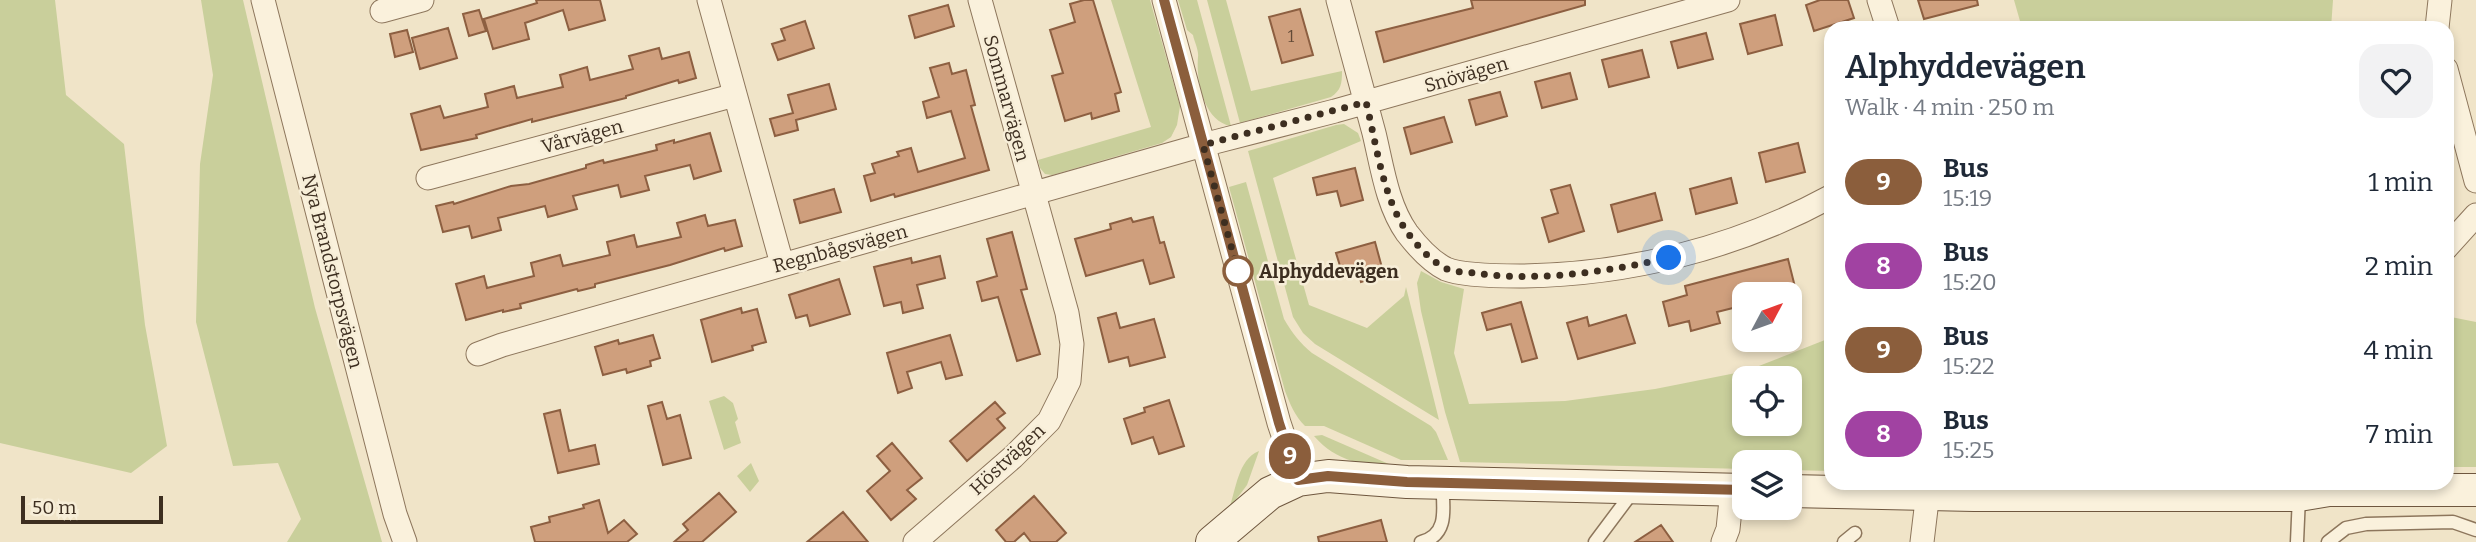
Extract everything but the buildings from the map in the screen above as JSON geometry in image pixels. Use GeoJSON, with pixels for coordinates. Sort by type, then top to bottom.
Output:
{"type":"FeatureCollection","features":[{"type":"Feature","properties":{"kind":"street","name":"Nya Brandstorpsvägen"},"geometry":{"type":"LineString","coordinates":[[263,0],[395,514],[405,542]]}},
{"type":"Feature","properties":{"kind":"street"},"geometry":{"type":"LineString","coordinates":[[382,11],[422,0]]}},
{"type":"Feature","properties":{"kind":"street"},"geometry":{"type":"LineString","coordinates":[[709,0],[782,264]]}},
{"type":"Feature","properties":{"kind":"street","name":"Sommarvägen"},"geometry":{"type":"LineString","coordinates":[[980,0],[1034,195]]}},
{"type":"Feature","properties":{"kind":"street"},"geometry":{"type":"LineString","coordinates":[[1164,0],[1279,423],[1298,480]]}},
{"type":"Feature","properties":{"kind":"street"},"geometry":{"type":"LineString","coordinates":[[1338,0],[1391,201],[1407,233],[1426,255],[1447,269],[1496,276],[1560,275],[1614,270],[1669,258],[1740,237],[1824,200]]}},
{"type":"Feature","properties":{"kind":"street","name":"Snövägen"},"geometry":{"type":"LineString","coordinates":[[1203,145],[1728,0]]}},
{"type":"Feature","properties":{"kind":"street"},"geometry":{"type":"LineString","coordinates":[[1880,0],[1886,21]]}},
{"type":"Feature","properties":{"kind":"street"},"geometry":{"type":"LineString","coordinates":[[2438,21],[2440,0]]}},
{"type":"Feature","properties":{"kind":"street","name":"Vårvägen"},"geometry":{"type":"LineString","coordinates":[[428,178],[736,95]]}},
{"type":"Feature","properties":{"kind":"street"},"geometry":{"type":"LineString","coordinates":[[2454,99],[2476,181]]}},
{"type":"Feature","properties":{"kind":"street","name":"Regnbågsvägen"},"geometry":{"type":"LineString","coordinates":[[478,354],[513,341],[1203,145]]}},
{"type":"Feature","properties":{"kind":"street","name":"Höstvägen"},"geometry":{"type":"LineString","coordinates":[[915,542],[1013,457],[1049,421],[1069,381],[1072,344],[1067,313],[1034,195]]}},
{"type":"Feature","properties":{"kind":"street"},"geometry":{"type":"LineString","coordinates":[[2454,239],[2476,215]]}},
{"type":"Feature","properties":{"kind":"street"},"geometry":{"type":"LineString","coordinates":[[1212,542],[1270,493],[1298,480],[1328,476],[1732,490]]}},
{"type":"Feature","properties":{"kind":"street"},"geometry":{"type":"LineString","coordinates":[[1802,491],[1974,495],[2262,490]]}},
{"type":"Feature","properties":{"kind":"street"},"geometry":{"type":"LineString","coordinates":[[2454,490],[2476,490]]}},
{"type":"Feature","properties":{"kind":"street"},"geometry":{"type":"LineString","coordinates":[[1922,542],[1928,492]]}},
{"type":"Feature","properties":{"kind":"street"},"geometry":{"type":"LineString","coordinates":[[1723,542],[1732,513]]}},
{"type":"Feature","properties":{"kind":"lane"},"geometry":{"type":"LineString","coordinates":[[1420,542],[1430,540],[1438,533],[1443,523],[1442,482]]}},
{"type":"Feature","properties":{"kind":"lane"},"geometry":{"type":"LineString","coordinates":[[1595,542],[1636,487]]}},
{"type":"Feature","properties":{"kind":"lane"},"geometry":{"type":"LineString","coordinates":[[2297,542],[2319,490]]}},
{"type":"Feature","properties":{"kind":"lane"},"geometry":{"type":"LineString","coordinates":[[2328,542],[2346,528],[2366,524],[2453,522],[2476,530]]}},
{"type":"Feature","properties":{"kind":"lane"},"geometry":{"type":"LineString","coordinates":[[1844,542],[1855,533]]}},
{"type":"Feature","properties":{"kind":"green space"},"geometry":{"type":"Polygon","coordinates":[[[0,0],[55,0],[66,95],[124,144],[145,325],[167,446],[131,473],[0,443],[0,0]]]}},
{"type":"Feature","properties":{"kind":"green space"},"geometry":{"type":"Polygon","coordinates":[[[201,0],[243,0],[315,308],[382,542],[287,542],[301,519],[278,463],[233,466],[196,322],[200,164],[213,75],[201,0]]]}},
{"type":"Feature","properties":{"kind":"green space"},"geometry":{"type":"Polygon","coordinates":[[[1111,0],[1150,0],[1180,106],[1177,125],[1171,137],[1162,143],[1052,175],[1045,174],[1038,160],[1151,127],[1111,0]]]}},
{"type":"Feature","properties":{"kind":"green space"},"geometry":{"type":"Polygon","coordinates":[[[1178,0],[1197,0],[1231,126],[1221,123],[1214,116],[1203,98],[1198,76],[1197,49],[1193,35],[1187,30],[1178,0]]]}},
{"type":"Feature","properties":{"kind":"green space"},"geometry":{"type":"Polygon","coordinates":[[[1207,0],[1226,0],[1251,91],[1342,71],[1337,92],[1331,97],[1240,123],[1207,0]]]}},
{"type":"Feature","properties":{"kind":"green space"},"geometry":{"type":"Polygon","coordinates":[[[2014,0],[2333,0],[2332,21],[2020,21],[2014,0]]]}},
{"type":"Feature","properties":{"kind":"green space"},"geometry":{"type":"Polygon","coordinates":[[[1344,124],[1358,133],[1361,141],[1273,178],[1309,305],[1367,328],[1404,296],[1406,287],[1439,420],[1315,344],[1303,333],[1293,317],[1248,151],[1344,124]]]}},
{"type":"Feature","properties":{"kind":"green space"},"geometry":{"type":"Polygon","coordinates":[[[1246,182],[1284,319],[1293,333],[1312,353],[1431,426],[1448,460],[1401,460],[1324,426],[1305,426],[1298,418],[1285,391],[1229,187],[1246,182]]]}},
{"type":"Feature","properties":{"kind":"green space"},"geometry":{"type":"Polygon","coordinates":[[[1421,271],[1441,282],[1464,289],[1454,353],[1469,404],[1565,401],[1655,389],[1732,374],[1732,436],[1802,436],[1802,366],[1759,366],[1794,352],[1802,352],[1802,349],[1824,340],[1824,471],[1802,470],[1802,450],[1732,450],[1732,469],[1460,462],[1421,311],[1417,283],[1421,271]]]}},
{"type":"Feature","properties":{"kind":"green space"},"geometry":{"type":"Polygon","coordinates":[[[2454,318],[2476,322],[2476,467],[2454,467],[2454,318]]]}},
{"type":"Feature","properties":{"kind":"green space"},"geometry":{"type":"Polygon","coordinates":[[[724,396],[733,403],[741,443],[724,450],[709,401],[724,396]]]}},
{"type":"Feature","properties":{"kind":"green space"},"geometry":{"type":"Polygon","coordinates":[[[1322,435],[1398,468],[1363,464],[1342,457],[1314,436],[1322,435]]]}},
{"type":"Feature","properties":{"kind":"green space"},"geometry":{"type":"Polygon","coordinates":[[[1259,451],[1247,485],[1229,509],[1242,468],[1252,455],[1259,451]]]}},
{"type":"Feature","properties":{"kind":"green space"},"geometry":{"type":"Polygon","coordinates":[[[751,463],[759,481],[750,492],[737,476],[751,463]]]}},
{"type":"Feature","properties":{"kind":"bus line","name":"9"},"geometry":{"type":"LineString","coordinates":[[1164,0],[1279,423],[1298,480],[1328,476],[1407,482],[1732,490]]}},
{"type":"Feature","properties":{"kind":"place","name":"Alphyddevägen"},"geometry":{"type":"Point","coordinates":[1238,271]}},
{"type":"Feature","properties":{"kind":"route"},"geometry":{"type":"LineString","coordinates":[[1238,271],[1203,145],[1366,102],[1391,201],[1407,233],[1426,255],[1447,269],[1496,276],[1560,275],[1614,270],[1669,258]]}}]}
